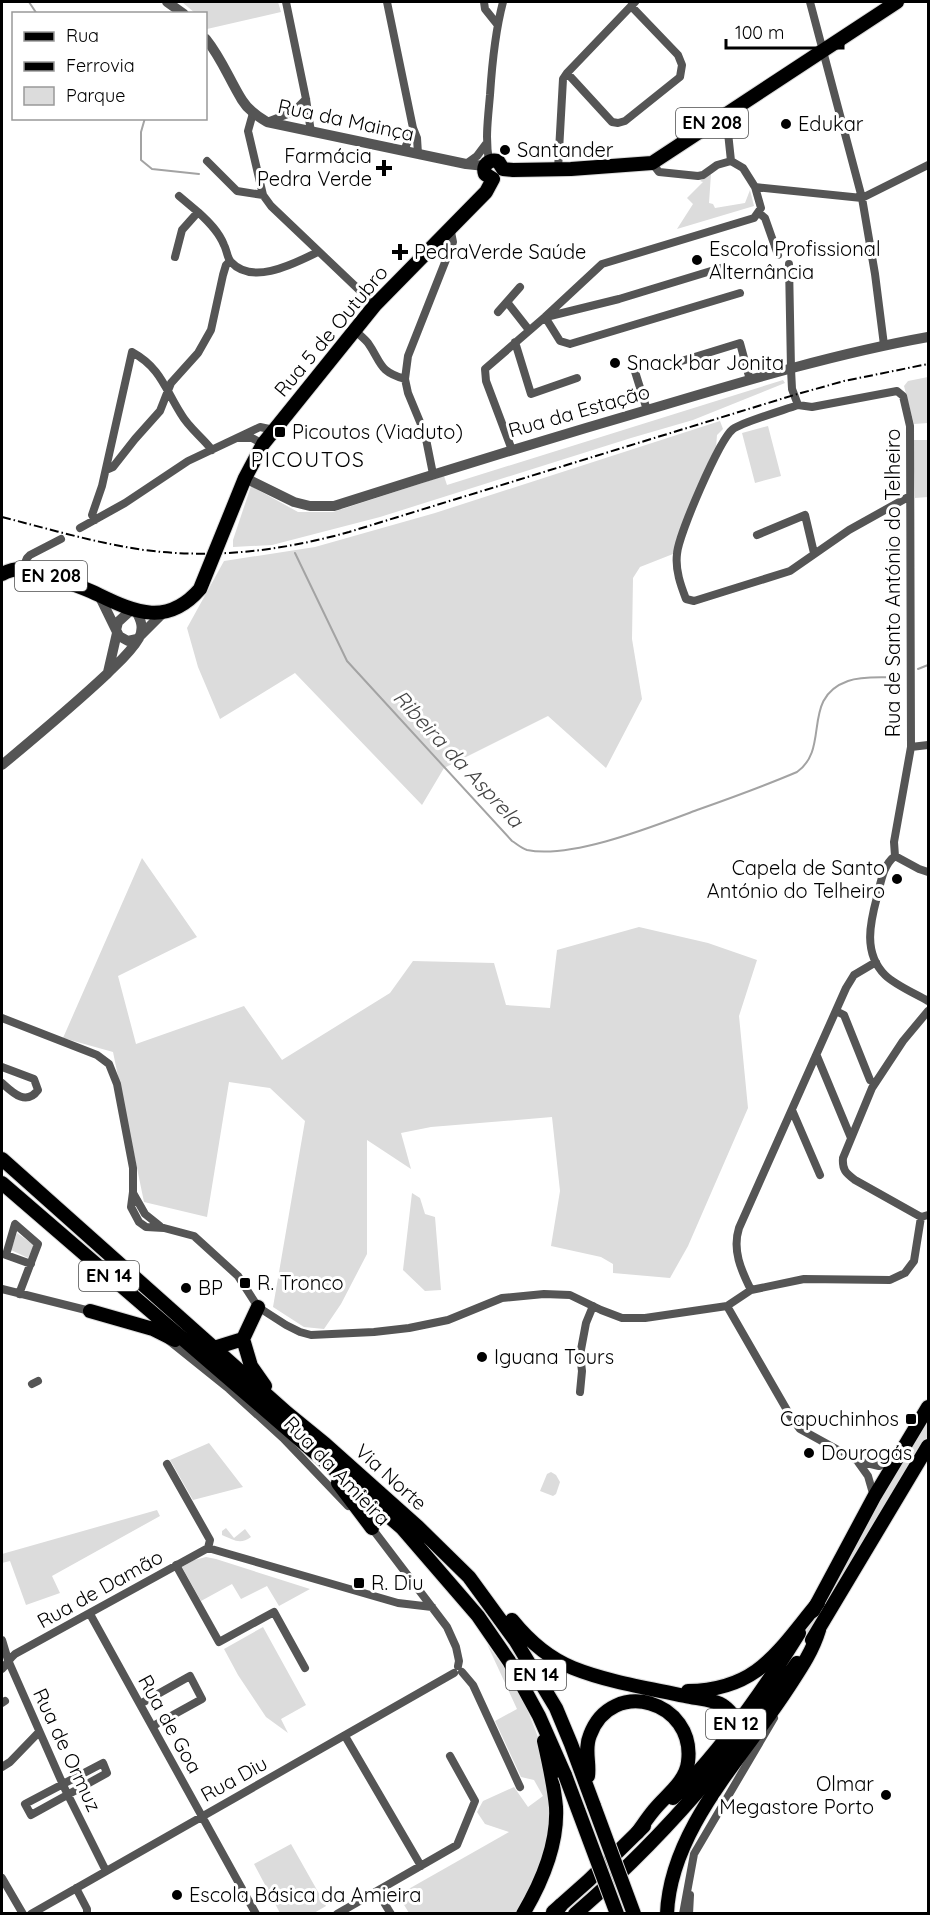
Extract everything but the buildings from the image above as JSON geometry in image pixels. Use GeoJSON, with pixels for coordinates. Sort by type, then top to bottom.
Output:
{"type":"FeatureCollection","features":[{"type":"Feature","properties":{"kind":"main road","name":"EN 208"},"geometry":{"type":"LineString","coordinates":[[498,174],[513,170],[629,166],[652,163],[897,2]]}},
{"type":"Feature","properties":{"kind":"main road"},"geometry":{"type":"LineString","coordinates":[[487,164],[498,161],[498,174]]}},
{"type":"Feature","properties":{"kind":"main road","name":"Rua 5 de Outubro"},"geometry":{"type":"LineString","coordinates":[[23,568],[99,595],[134,611],[164,612],[185,603],[200,589],[244,478],[263,444],[375,304],[486,192],[498,174]]}},
{"type":"Feature","properties":{"kind":"main road","name":"EN 208"},"geometry":{"type":"LineString","coordinates":[[2,574],[11,569],[23,568]]}},
{"type":"Feature","properties":{"kind":"main road","name":"Via Norte"},"geometry":{"type":"LineString","coordinates":[[2,1159],[418,1527],[469,1577],[515,1640],[556,1708],[634,1914]]}},
{"type":"Feature","properties":{"kind":"main road","name":"Via Norte"},"geometry":{"type":"LineString","coordinates":[[2,1183],[402,1528],[447,1579],[509,1661],[539,1716],[565,1775],[617,1914]]}},
{"type":"Feature","properties":{"kind":"main road"},"geometry":{"type":"LineString","coordinates":[[258,1307],[243,1339],[246,1353],[258,1378],[287,1413]]}},
{"type":"Feature","properties":{"kind":"main road"},"geometry":{"type":"LineString","coordinates":[[90,1311],[153,1329],[172,1338],[216,1369]]}},
{"type":"Feature","properties":{"kind":"main road"},"geometry":{"type":"LineString","coordinates":[[214,1348],[243,1339]]}},
{"type":"Feature","properties":{"kind":"main road","name":"EN 12"},"geometry":{"type":"LineString","coordinates":[[556,1911],[688,1783],[774,1673],[818,1603],[874,1497],[928,1407]]}},
{"type":"Feature","properties":{"kind":"main road","name":"EN 12"},"geometry":{"type":"LineString","coordinates":[[575,1914],[622,1872],[728,1756],[819,1630],[928,1446]]}},
{"type":"Feature","properties":{"kind":"main road"},"geometry":{"type":"LineString","coordinates":[[316,1455],[372,1528]]}},
{"type":"Feature","properties":{"kind":"main road"},"geometry":{"type":"LineString","coordinates":[[469,1577],[478,1580],[527,1639],[556,1660],[575,1669],[725,1707],[733,1716],[736,1724],[736,1736],[729,1747],[728,1756]]}},
{"type":"Feature","properties":{"kind":"main road"},"geometry":{"type":"LineString","coordinates":[[662,1691],[709,1691],[734,1684],[754,1672],[779,1652],[818,1603]]}},
{"type":"Feature","properties":{"kind":"main road"},"geometry":{"type":"LineString","coordinates":[[667,1914],[672,1879],[694,1827],[713,1795],[794,1679],[813,1649],[819,1630]]}},
{"type":"Feature","properties":{"kind":"main road"},"geometry":{"type":"LineString","coordinates":[[586,1784],[589,1773],[587,1751],[590,1734],[601,1716],[611,1707],[627,1702],[645,1702],[662,1707],[678,1720],[685,1734],[688,1763],[681,1779],[637,1833]]}},
{"type":"Feature","properties":{"kind":"main road"},"geometry":{"type":"LineString","coordinates":[[523,1914],[542,1875],[555,1832],[554,1789],[539,1716]]}},
{"type":"Feature","properties":{"kind":"street"},"geometry":{"type":"LineString","coordinates":[[167,2],[180,12]]}},
{"type":"Feature","properties":{"kind":"street"},"geometry":{"type":"LineString","coordinates":[[286,2],[311,132]]}},
{"type":"Feature","properties":{"kind":"street"},"geometry":{"type":"LineString","coordinates":[[387,2],[412,128],[417,138],[418,154]]}},
{"type":"Feature","properties":{"kind":"street"},"geometry":{"type":"LineString","coordinates":[[484,2],[485,9],[497,24]]}},
{"type":"Feature","properties":{"kind":"street"},"geometry":{"type":"LineString","coordinates":[[487,164],[486,144],[497,24],[503,2]]}},
{"type":"Feature","properties":{"kind":"street"},"geometry":{"type":"LineString","coordinates":[[810,2],[862,198],[884,345]]}},
{"type":"Feature","properties":{"kind":"street"},"geometry":{"type":"LineString","coordinates":[[558,169],[563,79],[567,73],[633,4],[678,56],[682,65],[680,77],[625,121],[618,123],[612,122],[567,73]]}},
{"type":"Feature","properties":{"kind":"street","name":"Rua da Mainça"},"geometry":{"type":"LineString","coordinates":[[207,40],[227,70],[242,102],[267,122],[466,164],[487,164]]}},
{"type":"Feature","properties":{"kind":"street"},"geometry":{"type":"LineString","coordinates":[[267,122],[293,112],[306,99]]}},
{"type":"Feature","properties":{"kind":"street"},"geometry":{"type":"LineString","coordinates":[[253,113],[248,131],[263,195],[271,206],[318,252],[375,304]]}},
{"type":"Feature","properties":{"kind":"street"},"geometry":{"type":"LineString","coordinates":[[723,116],[727,123],[731,161]]}},
{"type":"Feature","properties":{"kind":"street"},"geometry":{"type":"LineString","coordinates":[[404,151],[412,128]]}},
{"type":"Feature","properties":{"kind":"street"},"geometry":{"type":"LineString","coordinates":[[466,164],[477,156],[486,144]]}},
{"type":"Feature","properties":{"kind":"street"},"geometry":{"type":"LineString","coordinates":[[207,161],[237,191],[263,195]]}},
{"type":"Feature","properties":{"kind":"street"},"geometry":{"type":"LineString","coordinates":[[512,450],[486,381],[485,369],[602,264],[754,218],[759,213],[761,208],[755,188],[742,168],[731,161],[717,165],[698,176],[659,172],[652,163]]}},
{"type":"Feature","properties":{"kind":"street"},"geometry":{"type":"LineString","coordinates":[[755,188],[862,198],[928,165]]}},
{"type":"Feature","properties":{"kind":"street"},"geometry":{"type":"LineString","coordinates":[[178,196],[213,226],[230,261],[243,270],[268,271],[318,252]]}},
{"type":"Feature","properties":{"kind":"street"},"geometry":{"type":"LineString","coordinates":[[175,257],[182,230],[198,213]]}},
{"type":"Feature","properties":{"kind":"street"},"geometry":{"type":"LineString","coordinates":[[759,213],[765,218],[778,255]]}},
{"type":"Feature","properties":{"kind":"street"},"geometry":{"type":"LineString","coordinates":[[433,474],[424,434],[408,393],[405,378],[408,356],[453,242],[450,228]]}},
{"type":"Feature","properties":{"kind":"street"},"geometry":{"type":"LineString","coordinates":[[106,470],[113,467],[160,411],[171,383],[198,353],[211,330],[223,275],[230,261]]}},
{"type":"Feature","properties":{"kind":"street"},"geometry":{"type":"LineString","coordinates":[[789,264],[792,389],[798,405],[734,428],[723,441],[689,518],[676,554],[679,582],[686,599],[694,601],[790,570],[849,530],[910,496]]}},
{"type":"Feature","properties":{"kind":"street"},"geometry":{"type":"LineString","coordinates":[[545,317],[619,299],[724,267]]}},
{"type":"Feature","properties":{"kind":"street"},"geometry":{"type":"LineString","coordinates":[[498,312],[520,287]]}},
{"type":"Feature","properties":{"kind":"street"},"geometry":{"type":"LineString","coordinates":[[545,317],[560,341],[570,344],[740,293]]}},
{"type":"Feature","properties":{"kind":"street"},"geometry":{"type":"LineString","coordinates":[[507,302],[529,330]]}},
{"type":"Feature","properties":{"kind":"street"},"geometry":{"type":"LineString","coordinates":[[354,329],[368,344],[385,370],[405,378]]}},
{"type":"Feature","properties":{"kind":"street","name":"Rua da Estação"},"geometry":{"type":"LineString","coordinates":[[244,478],[294,502],[310,506],[334,506],[512,450],[750,380],[884,345],[928,337]]}},
{"type":"Feature","properties":{"kind":"street"},"geometry":{"type":"LineString","coordinates":[[515,342],[531,394],[577,378]]}},
{"type":"Feature","properties":{"kind":"street"},"geometry":{"type":"LineString","coordinates":[[675,363],[740,344],[750,380]]}},
{"type":"Feature","properties":{"kind":"street"},"geometry":{"type":"LineString","coordinates":[[95,520],[92,515],[106,470],[132,352],[143,358],[165,383],[180,414],[212,450]]}},
{"type":"Feature","properties":{"kind":"street"},"geometry":{"type":"LineString","coordinates":[[632,362],[647,410]]}},
{"type":"Feature","properties":{"kind":"street","name":"Rua de Santo António do Telheiro"},"geometry":{"type":"LineString","coordinates":[[798,405],[812,407],[897,391],[903,396],[910,426],[911,747],[894,843],[895,856]]}},
{"type":"Feature","properties":{"kind":"street"},"geometry":{"type":"LineString","coordinates":[[80,528],[125,503],[188,461],[260,427],[274,430]]}},
{"type":"Feature","properties":{"kind":"street"},"geometry":{"type":"LineString","coordinates":[[239,438],[252,438],[263,444]]}},
{"type":"Feature","properties":{"kind":"street"},"geometry":{"type":"LineString","coordinates":[[757,536],[805,515],[814,553]]}},
{"type":"Feature","properties":{"kind":"street","name":"EN 208"},"geometry":{"type":"LineString","coordinates":[[23,568],[30,555],[61,539]]}},
{"type":"Feature","properties":{"kind":"street"},"geometry":{"type":"LineString","coordinates":[[99,595],[117,631],[125,641],[138,638]]}},
{"type":"Feature","properties":{"kind":"street"},"geometry":{"type":"LineString","coordinates":[[108,672],[118,622],[134,611],[141,625],[138,638]]}},
{"type":"Feature","properties":{"kind":"street"},"geometry":{"type":"LineString","coordinates":[[2,765],[95,686],[126,656],[138,638],[164,612]]}},
{"type":"Feature","properties":{"kind":"street"},"geometry":{"type":"LineString","coordinates":[[911,747],[928,745]]}},
{"type":"Feature","properties":{"kind":"street"},"geometry":{"type":"LineString","coordinates":[[928,872],[895,856],[887,862],[876,898],[869,934],[876,962],[885,975],[928,1001]]}},
{"type":"Feature","properties":{"kind":"street"},"geometry":{"type":"LineString","coordinates":[[751,1290],[738,1259],[736,1237],[854,975],[876,962]]}},
{"type":"Feature","properties":{"kind":"street"},"geometry":{"type":"LineString","coordinates":[[836,1011],[844,1015],[870,1080]]}},
{"type":"Feature","properties":{"kind":"street"},"geometry":{"type":"LineString","coordinates":[[2,1018],[97,1055],[109,1064],[117,1084],[133,1168],[133,1192],[145,1214],[164,1228],[194,1236],[238,1276],[258,1307],[300,1332],[323,1335],[374,1332],[448,1320],[502,1298],[544,1294],[570,1295],[622,1317],[645,1318],[678,1315],[727,1306],[751,1290],[804,1279],[890,1280],[905,1273],[914,1261],[925,1216],[855,1180],[842,1167],[843,1158],[872,1088],[903,1041],[928,1011]]}},
{"type":"Feature","properties":{"kind":"street"},"geometry":{"type":"LineString","coordinates":[[817,1056],[851,1138]]}},
{"type":"Feature","properties":{"kind":"street"},"geometry":{"type":"LineString","coordinates":[[2,1067],[34,1079],[38,1090],[30,1097],[22,1098],[16,1096],[2,1083]]}},
{"type":"Feature","properties":{"kind":"street"},"geometry":{"type":"LineString","coordinates":[[792,1110],[820,1175]]}},
{"type":"Feature","properties":{"kind":"street"},"geometry":{"type":"LineString","coordinates":[[19,1294],[31,1264],[38,1244],[15,1224],[6,1255],[31,1264]]}},
{"type":"Feature","properties":{"kind":"street"},"geometry":{"type":"LineString","coordinates":[[2,1289],[90,1311]]}},
{"type":"Feature","properties":{"kind":"street"},"geometry":{"type":"LineString","coordinates":[[580,1392],[582,1371],[580,1355],[586,1323],[593,1306]]}},
{"type":"Feature","properties":{"kind":"street"},"geometry":{"type":"LineString","coordinates":[[727,1306],[800,1429],[858,1461],[879,1466],[896,1459]]}},
{"type":"Feature","properties":{"kind":"street","name":"Rua da Amieira"},"geometry":{"type":"LineString","coordinates":[[153,1329],[228,1389],[274,1430],[372,1528],[447,1627],[458,1656],[458,1670],[473,1685],[520,1786]]}},
{"type":"Feature","properties":{"kind":"street"},"geometry":{"type":"LineString","coordinates":[[858,1461],[868,1476],[874,1497]]}},
{"type":"Feature","properties":{"kind":"street"},"geometry":{"type":"LineString","coordinates":[[166,1464],[210,1540],[208,1548],[398,1603],[432,1607]]}},
{"type":"Feature","properties":{"kind":"street","name":"Rua de Damão"},"geometry":{"type":"LineString","coordinates":[[2,1669],[5,1666],[5,1659],[208,1548]]}},
{"type":"Feature","properties":{"kind":"street"},"geometry":{"type":"LineString","coordinates":[[176,1565],[219,1642],[274,1612],[305,1668]]}},
{"type":"Feature","properties":{"kind":"street","name":"Rua de Goa"},"geometry":{"type":"LineString","coordinates":[[90,1614],[256,1914]]}},
{"type":"Feature","properties":{"kind":"street","name":"Rua de Ormuz"},"geometry":{"type":"LineString","coordinates":[[2,1641],[5,1659],[62,1784],[106,1871]]}},
{"type":"Feature","properties":{"kind":"street","name":"Rua Diu"},"geometry":{"type":"LineString","coordinates":[[31,1914],[458,1670]]}},
{"type":"Feature","properties":{"kind":"street"},"geometry":{"type":"LineString","coordinates":[[140,1704],[190,1676],[202,1699],[153,1726]]}},
{"type":"Feature","properties":{"kind":"street"},"geometry":{"type":"LineString","coordinates":[[683,1914],[694,1854],[744,1772],[794,1679]]}},
{"type":"Feature","properties":{"kind":"street"},"geometry":{"type":"LineString","coordinates":[[2,1767],[10,1762],[39,1732]]}},
{"type":"Feature","properties":{"kind":"street"},"geometry":{"type":"LineString","coordinates":[[345,1736],[421,1866]]}},
{"type":"Feature","properties":{"kind":"street"},"geometry":{"type":"LineString","coordinates":[[337,1913],[457,1845],[475,1801],[450,1756]]}},
{"type":"Feature","properties":{"kind":"street"},"geometry":{"type":"LineString","coordinates":[[103,1763],[107,1773],[68,1795],[31,1815],[25,1804],[103,1763]]}},
{"type":"Feature","properties":{"kind":"street"},"geometry":{"type":"LineString","coordinates":[[2,1878],[23,1914]]}},
{"type":"Feature","properties":{"kind":"street"},"geometry":{"type":"LineString","coordinates":[[689,1880],[690,1914]]}},
{"type":"Feature","properties":{"kind":"street"},"geometry":{"type":"LineString","coordinates":[[76,1888],[87,1909],[87,1914]]}},
{"type":"Feature","properties":{"kind":"street"},"geometry":{"type":"LineString","coordinates":[[377,1891],[391,1914]]}},
{"type":"Feature","properties":{"kind":"green space"},"geometry":{"type":"Polygon","coordinates":[[[182,2],[278,2],[281,12],[207,29],[207,12],[194,12],[182,2]]]}},
{"type":"Feature","properties":{"kind":"green space"},"geometry":{"type":"Polygon","coordinates":[[[711,174],[709,203],[715,208],[745,203],[750,190],[754,206],[677,229],[693,204],[687,198],[703,182],[700,181],[711,174]]]}},
{"type":"Feature","properties":{"kind":"green space"},"geometry":{"type":"Polygon","coordinates":[[[928,377],[928,423],[914,424],[904,386],[908,381],[928,377]]]}},
{"type":"Feature","properties":{"kind":"green space"},"geometry":{"type":"Polygon","coordinates":[[[783,380],[785,383],[693,420],[380,517],[272,545],[233,547],[233,540],[251,486],[298,512],[333,512],[444,476],[447,485],[783,380]]]}},
{"type":"Feature","properties":{"kind":"green space"},"geometry":{"type":"Polygon","coordinates":[[[720,421],[723,429],[717,435],[716,448],[673,554],[640,567],[633,578],[632,639],[642,699],[606,768],[548,716],[444,768],[422,805],[295,673],[220,719],[198,667],[187,628],[224,561],[315,547],[435,513],[720,421]]]}},
{"type":"Feature","properties":{"kind":"green space"},"geometry":{"type":"Polygon","coordinates":[[[768,426],[781,476],[755,483],[742,433],[768,426]]]}},
{"type":"Feature","properties":{"kind":"green space"},"geometry":{"type":"Polygon","coordinates":[[[913,440],[928,440],[928,497],[915,498],[913,440]]]}},
{"type":"Feature","properties":{"kind":"green space"},"geometry":{"type":"Polygon","coordinates":[[[142,858],[197,937],[118,976],[136,1044],[244,1006],[282,1060],[390,993],[413,961],[494,963],[506,1005],[550,1008],[557,950],[639,927],[708,943],[757,960],[739,1016],[748,1108],[688,1246],[670,1278],[613,1273],[613,1264],[601,1257],[551,1246],[560,1191],[552,1117],[431,1127],[401,1133],[411,1169],[367,1140],[367,1254],[341,1304],[324,1329],[304,1327],[273,1307],[305,1121],[270,1088],[229,1082],[207,1217],[144,1202],[113,1052],[63,1038],[142,858]]]}},
{"type":"Feature","properties":{"kind":"green space"},"geometry":{"type":"Polygon","coordinates":[[[412,1193],[420,1198],[425,1214],[435,1217],[441,1290],[425,1291],[403,1270],[412,1193]]]}},
{"type":"Feature","properties":{"kind":"green space"},"geometry":{"type":"Polygon","coordinates":[[[17,1233],[34,1245],[28,1258],[11,1250],[17,1233]]]}},
{"type":"Feature","properties":{"kind":"green space"},"geometry":{"type":"Polygon","coordinates":[[[928,1414],[928,1436],[825,1608],[756,1712],[833,1588],[928,1414]]]}},
{"type":"Feature","properties":{"kind":"green space"},"geometry":{"type":"Polygon","coordinates":[[[209,1443],[243,1487],[193,1500],[170,1460],[209,1443]]]}},
{"type":"Feature","properties":{"kind":"green space"},"geometry":{"type":"Polygon","coordinates":[[[551,1472],[560,1482],[553,1496],[540,1491],[547,1474],[551,1472]]]}},
{"type":"Feature","properties":{"kind":"green space"},"geometry":{"type":"Polygon","coordinates":[[[157,1510],[160,1516],[52,1576],[60,1593],[26,1605],[10,1561],[2,1563],[2,1554],[157,1510]]]}},
{"type":"Feature","properties":{"kind":"green space"},"geometry":{"type":"Polygon","coordinates":[[[226,1528],[234,1538],[245,1529],[251,1537],[244,1541],[234,1540],[222,1535],[222,1531],[226,1528]]]}},
{"type":"Feature","properties":{"kind":"green space"},"geometry":{"type":"Polygon","coordinates":[[[206,1557],[310,1589],[279,1606],[267,1586],[241,1599],[232,1584],[201,1601],[182,1567],[194,1560],[206,1557]]]}},
{"type":"Feature","properties":{"kind":"green space"},"geometry":{"type":"Polygon","coordinates":[[[263,1627],[306,1705],[281,1719],[288,1733],[266,1717],[224,1649],[263,1627]]]}},
{"type":"Feature","properties":{"kind":"green space"},"geometry":{"type":"Polygon","coordinates":[[[487,1644],[511,1677],[540,1742],[551,1795],[548,1845],[526,1899],[516,1913],[409,1913],[398,1895],[509,1832],[485,1824],[477,1812],[483,1801],[514,1787],[528,1807],[543,1796],[534,1780],[521,1777],[495,1721],[517,1709],[487,1644]]]}},
{"type":"Feature","properties":{"kind":"green space"},"geometry":{"type":"Polygon","coordinates":[[[291,1844],[326,1906],[314,1913],[280,1913],[254,1864],[291,1844]]]}},
{"type":"Feature","properties":{"kind":"waterway","name":"Ribeira da Asprela"},"geometry":{"type":"LineString","coordinates":[[29,2],[36,12]]}},
{"type":"Feature","properties":{"kind":"waterway","name":"Ribeira da Asprela"},"geometry":{"type":"LineString","coordinates":[[144,120],[141,132],[141,160],[152,169],[199,174]]}},
{"type":"Feature","properties":{"kind":"waterway","name":"Ribeira da Asprela"},"geometry":{"type":"LineString","coordinates":[[295,553],[347,661],[512,841],[527,850],[545,852],[589,846],[659,824],[797,772],[807,762],[813,750],[820,711],[825,699],[833,689],[853,679],[895,677]]}},
{"type":"Feature","properties":{"kind":"waterway","name":"Ribeira da Asprela"},"geometry":{"type":"LineString","coordinates":[[918,669],[928,665]]}},
{"type":"Feature","properties":{"kind":"railway"},"geometry":{"type":"LineString","coordinates":[[2,517],[90,540],[170,553],[247,552],[298,544],[349,532],[794,395],[844,381],[928,364]]}},
{"type":"Feature","properties":{"kind":"place","name":"Edukar"},"geometry":{"type":"Point","coordinates":[786,124]}},
{"type":"Feature","properties":{"kind":"place","name":"Santander"},"geometry":{"type":"Point","coordinates":[505,150]}},
{"type":"Feature","properties":{"kind":"place","name":"Farmácia Pedra Verde"},"geometry":{"type":"Point","coordinates":[384,168]}},
{"type":"Feature","properties":{"kind":"place","name":"PedraVerde Saúde"},"geometry":{"type":"Point","coordinates":[400,252]}},
{"type":"Feature","properties":{"kind":"place","name":"Escola Profissional Alternância"},"geometry":{"type":"Point","coordinates":[697,260]}},
{"type":"Feature","properties":{"kind":"place","name":"Snack bar Jonita"},"geometry":{"type":"Point","coordinates":[615,363]}},
{"type":"Feature","properties":{"kind":"place","name":"Picoutos (Viaduto)"},"geometry":{"type":"Point","coordinates":[280,432]}},
{"type":"Feature","properties":{"kind":"place","name":"Capela de Santo António do Telheiro"},"geometry":{"type":"Point","coordinates":[897,879]}},
{"type":"Feature","properties":{"kind":"place","name":"R. Tronco"},"geometry":{"type":"Point","coordinates":[245,1283]}},
{"type":"Feature","properties":{"kind":"place","name":"BP"},"geometry":{"type":"Point","coordinates":[186,1288]}},
{"type":"Feature","properties":{"kind":"place","name":"Iguana Tours"},"geometry":{"type":"Point","coordinates":[482,1357]}},
{"type":"Feature","properties":{"kind":"place","name":"Capuchinhos"},"geometry":{"type":"Point","coordinates":[911,1419]}},
{"type":"Feature","properties":{"kind":"place","name":"Dourogás"},"geometry":{"type":"Point","coordinates":[809,1453]}},
{"type":"Feature","properties":{"kind":"place","name":"R. Diu"},"geometry":{"type":"Point","coordinates":[359,1583]}},
{"type":"Feature","properties":{"kind":"place","name":"Olmar Megastore Porto"},"geometry":{"type":"Point","coordinates":[886,1795]}},
{"type":"Feature","properties":{"kind":"place","name":"Escola Básica da Amieira"},"geometry":{"type":"Point","coordinates":[177,1895]}},
{"type":"Feature","properties":{"kind":"district","name":"PICOUTOS"},"geometry":{"type":"Point","coordinates":[308,460]}}]}
